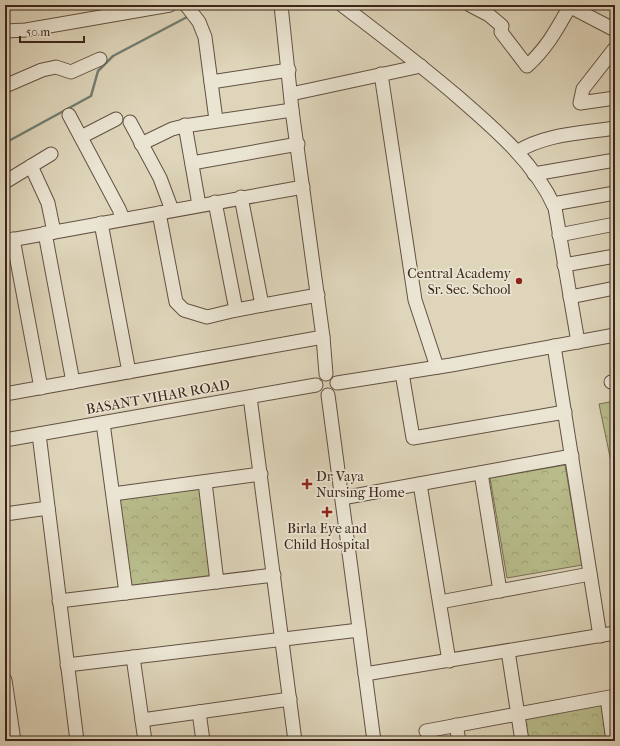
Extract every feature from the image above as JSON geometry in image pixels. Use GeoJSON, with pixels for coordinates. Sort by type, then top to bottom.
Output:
{"type":"FeatureCollection","features":[{"type":"Feature","properties":{"kind":"street"},"geometry":{"type":"LineString","coordinates":[[5,32],[26,30],[170,5]]}},
{"type":"Feature","properties":{"kind":"street"},"geometry":{"type":"LineString","coordinates":[[186,5],[199,22],[205,37],[216,120]]}},
{"type":"Feature","properties":{"kind":"street"},"geometry":{"type":"LineString","coordinates":[[281,5],[292,110],[298,144],[318,295],[326,374]]}},
{"type":"Feature","properties":{"kind":"street"},"geometry":{"type":"LineString","coordinates":[[342,5],[422,66],[494,127],[517,152],[548,192],[553,204],[578,342]]}},
{"type":"Feature","properties":{"kind":"street"},"geometry":{"type":"LineString","coordinates":[[470,5],[489,15],[502,26],[501,32],[527,66],[539,55],[553,38],[575,7],[615,30]]}},
{"type":"Feature","properties":{"kind":"street"},"geometry":{"type":"LineString","coordinates":[[615,48],[583,89],[580,103],[615,98]]}},
{"type":"Feature","properties":{"kind":"street"},"geometry":{"type":"LineString","coordinates":[[5,86],[42,70],[56,67],[71,72],[100,59]]}},
{"type":"Feature","properties":{"kind":"street"},"geometry":{"type":"LineString","coordinates":[[291,94],[422,66]]}},
{"type":"Feature","properties":{"kind":"street"},"geometry":{"type":"LineString","coordinates":[[211,82],[289,70]]}},
{"type":"Feature","properties":{"kind":"street"},"geometry":{"type":"LineString","coordinates":[[381,74],[415,300],[437,367]]}},
{"type":"Feature","properties":{"kind":"street"},"geometry":{"type":"LineString","coordinates":[[141,144],[172,129],[185,126],[216,120],[292,110]]}},
{"type":"Feature","properties":{"kind":"street"},"geometry":{"type":"LineString","coordinates":[[69,115],[123,219]]}},
{"type":"Feature","properties":{"kind":"street"},"geometry":{"type":"LineString","coordinates":[[81,137],[116,119]]}},
{"type":"Feature","properties":{"kind":"street"},"geometry":{"type":"LineString","coordinates":[[130,122],[160,178],[166,211],[176,302],[184,310],[207,317],[236,310],[318,295]]}},
{"type":"Feature","properties":{"kind":"street"},"geometry":{"type":"LineString","coordinates":[[185,126],[199,205]]}},
{"type":"Feature","properties":{"kind":"street"},"geometry":{"type":"LineString","coordinates":[[517,152],[528,145],[556,137],[615,128]]}},
{"type":"Feature","properties":{"kind":"street"},"geometry":{"type":"LineString","coordinates":[[192,164],[298,144]]}},
{"type":"Feature","properties":{"kind":"street"},"geometry":{"type":"LineString","coordinates":[[5,182],[51,154]]}},
{"type":"Feature","properties":{"kind":"street"},"geometry":{"type":"LineString","coordinates":[[534,174],[615,160]]}},
{"type":"Feature","properties":{"kind":"street"},"geometry":{"type":"LineString","coordinates":[[31,166],[48,202],[50,233],[73,382]]}},
{"type":"Feature","properties":{"kind":"street"},"geometry":{"type":"LineString","coordinates":[[41,388],[9,240],[303,187]]}},
{"type":"Feature","properties":{"kind":"street"},"geometry":{"type":"LineString","coordinates":[[553,204],[615,193]]}},
{"type":"Feature","properties":{"kind":"street"},"geometry":{"type":"LineString","coordinates":[[241,198],[262,305]]}},
{"type":"Feature","properties":{"kind":"street"},"geometry":{"type":"LineString","coordinates":[[215,202],[236,310]]}},
{"type":"Feature","properties":{"kind":"street"},"geometry":{"type":"LineString","coordinates":[[101,223],[129,372]]}},
{"type":"Feature","properties":{"kind":"street"},"geometry":{"type":"LineString","coordinates":[[559,235],[615,224]]}},
{"type":"Feature","properties":{"kind":"street"},"geometry":{"type":"LineString","coordinates":[[564,266],[615,256]]}},
{"type":"Feature","properties":{"kind":"street"},"geometry":{"type":"LineString","coordinates":[[570,297],[615,288]]}},
{"type":"Feature","properties":{"kind":"street"},"geometry":{"type":"LineString","coordinates":[[337,383],[437,367],[615,335]]}},
{"type":"Feature","properties":{"kind":"street"},"geometry":{"type":"LineString","coordinates":[[5,394],[323,337]]}},
{"type":"Feature","properties":{"kind":"street"},"geometry":{"type":"LineString","coordinates":[[554,346],[600,636]]}},
{"type":"Feature","properties":{"kind":"street"},"geometry":{"type":"LineString","coordinates":[[402,373],[413,438],[565,412]]}},
{"type":"Feature","properties":{"kind":"street"},"geometry":{"type":"LineString","coordinates":[[326,374],[333,376],[337,383],[335,390],[328,395],[320,392],[316,385],[319,377],[326,374]]}},
{"type":"Feature","properties":{"kind":"street","name":"BASANT VIHAR ROAD"},"geometry":{"type":"LineString","coordinates":[[5,440],[316,385]]}},
{"type":"Feature","properties":{"kind":"street"},"geometry":{"type":"LineString","coordinates":[[328,395],[374,741]]}},
{"type":"Feature","properties":{"kind":"street"},"geometry":{"type":"LineString","coordinates":[[250,397],[283,639],[295,741]]}},
{"type":"Feature","properties":{"kind":"street"},"geometry":{"type":"LineString","coordinates":[[103,423],[126,592]]}},
{"type":"Feature","properties":{"kind":"street"},"geometry":{"type":"LineString","coordinates":[[39,434],[77,741]]}},
{"type":"Feature","properties":{"kind":"street"},"geometry":{"type":"LineString","coordinates":[[342,498],[572,456]]}},
{"type":"Feature","properties":{"kind":"street"},"geometry":{"type":"LineString","coordinates":[[481,473],[500,591]]}},
{"type":"Feature","properties":{"kind":"street"},"geometry":{"type":"LineString","coordinates":[[113,494],[261,474]]}},
{"type":"Feature","properties":{"kind":"street"},"geometry":{"type":"LineString","coordinates":[[205,482],[217,582]]}},
{"type":"Feature","properties":{"kind":"street"},"geometry":{"type":"LineString","coordinates":[[420,484],[449,661]]}},
{"type":"Feature","properties":{"kind":"street"},"geometry":{"type":"LineString","coordinates":[[5,514],[48,508]]}},
{"type":"Feature","properties":{"kind":"street"},"geometry":{"type":"LineString","coordinates":[[440,602],[590,574]]}},
{"type":"Feature","properties":{"kind":"street"},"geometry":{"type":"LineString","coordinates":[[60,600],[274,575]]}},
{"type":"Feature","properties":{"kind":"street"},"geometry":{"type":"LineString","coordinates":[[67,665],[359,630]]}},
{"type":"Feature","properties":{"kind":"street"},"geometry":{"type":"LineString","coordinates":[[365,674],[615,634]]}},
{"type":"Feature","properties":{"kind":"street"},"geometry":{"type":"LineString","coordinates":[[508,651],[522,741]]}},
{"type":"Feature","properties":{"kind":"street"},"geometry":{"type":"LineString","coordinates":[[133,657],[145,741]]}},
{"type":"Feature","properties":{"kind":"street"},"geometry":{"type":"LineString","coordinates":[[5,686],[14,741]]}},
{"type":"Feature","properties":{"kind":"street"},"geometry":{"type":"LineString","coordinates":[[426,731],[611,697],[613,741]]}},
{"type":"Feature","properties":{"kind":"street"},"geometry":{"type":"LineString","coordinates":[[142,720],[290,699]]}},
{"type":"Feature","properties":{"kind":"street"},"geometry":{"type":"LineString","coordinates":[[199,712],[203,741]]}},
{"type":"Feature","properties":{"kind":"street"},"geometry":{"type":"LineString","coordinates":[[456,725],[458,741]]}},
{"type":"Feature","properties":{"kind":"green space"},"geometry":{"type":"Polygon","coordinates":[[[615,401],[615,481],[599,404],[615,401]]]}},
{"type":"Feature","properties":{"kind":"green space"},"geometry":{"type":"Polygon","coordinates":[[[565,465],[582,565],[507,578],[490,478],[565,465]]]}},
{"type":"Feature","properties":{"kind":"green space"},"geometry":{"type":"Polygon","coordinates":[[[200,489],[210,577],[130,586],[120,498],[200,489]]]}},
{"type":"Feature","properties":{"kind":"green space"},"geometry":{"type":"Polygon","coordinates":[[[601,705],[607,741],[527,741],[523,717],[601,705]]]}},
{"type":"Feature","properties":{"kind":"waterway"},"geometry":{"type":"LineString","coordinates":[[196,11],[203,5]]}},
{"type":"Feature","properties":{"kind":"waterway"},"geometry":{"type":"LineString","coordinates":[[5,143],[91,96],[98,71],[113,56],[189,16]]}},
{"type":"Feature","properties":{"kind":"place","name":"Central Academy Sr. Sec. School"},"geometry":{"type":"Point","coordinates":[519,281]}},
{"type":"Feature","properties":{"kind":"place","name":"Dr Vaya Nursing Home"},"geometry":{"type":"Point","coordinates":[307,484]}},
{"type":"Feature","properties":{"kind":"place","name":"Birla Eye and Child Hospital"},"geometry":{"type":"Point","coordinates":[327,512]}}]}
